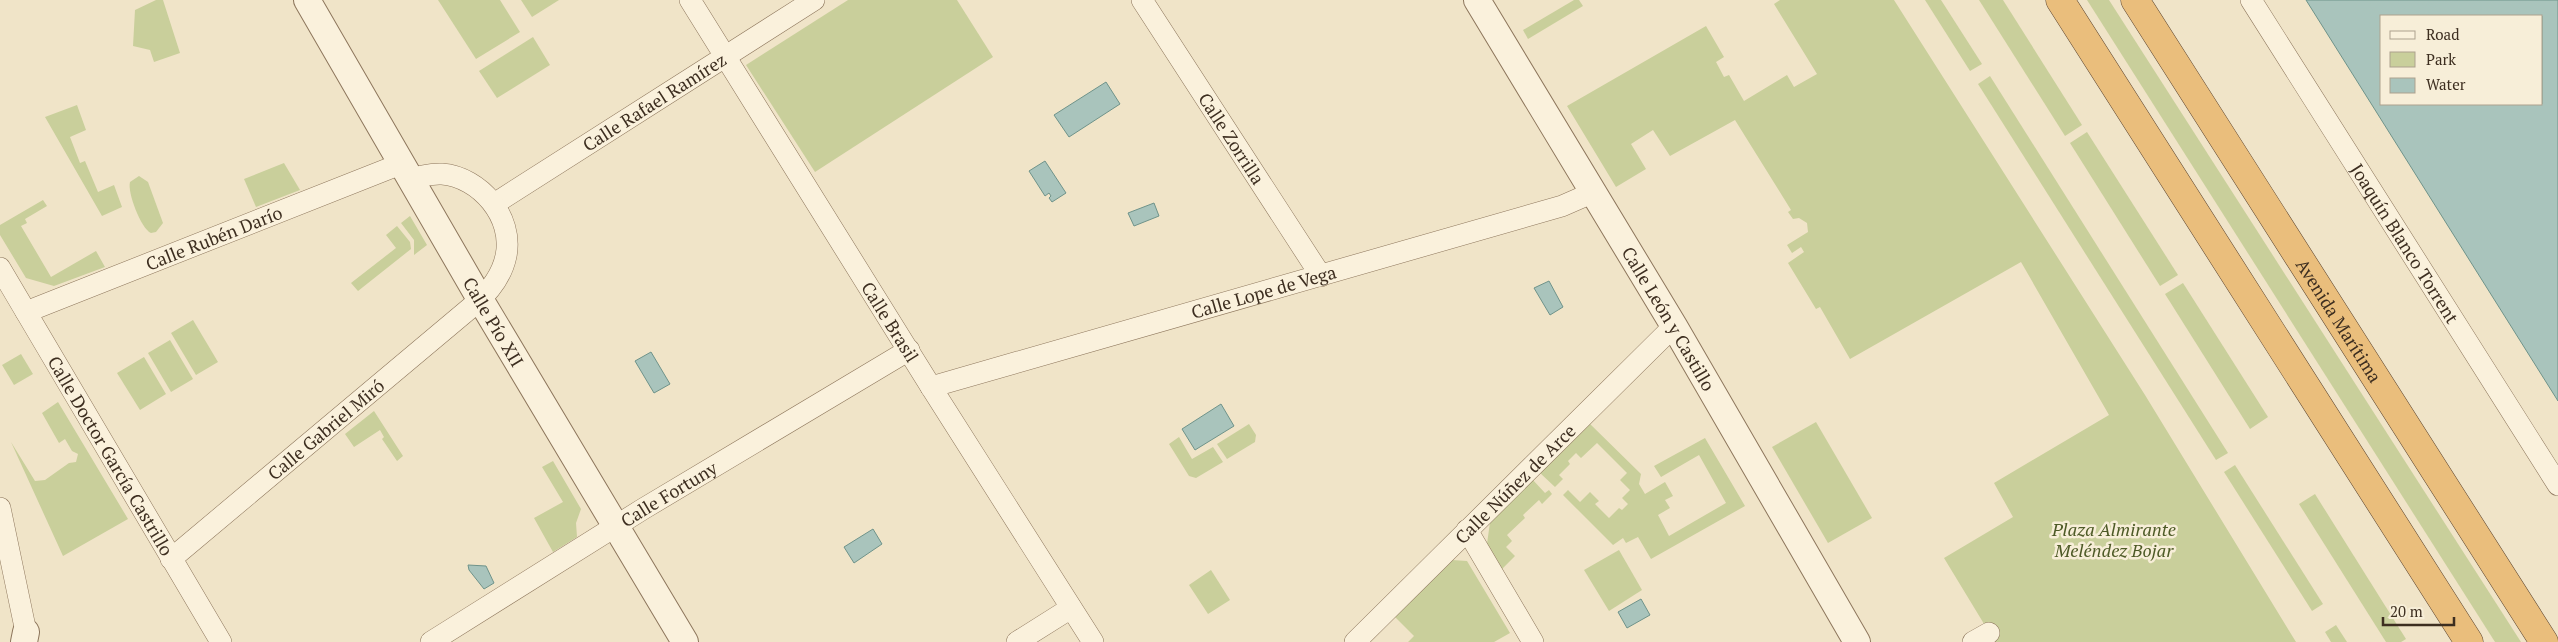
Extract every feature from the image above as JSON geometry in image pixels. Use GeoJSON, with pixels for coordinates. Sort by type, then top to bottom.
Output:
{"type":"FeatureCollection","features":[{"type":"Feature","properties":{"kind":"highway"},"geometry":{"type":"LineString","coordinates":[[2060,0],[2469,642]]}},
{"type":"Feature","properties":{"kind":"highway","name":"Avenida Marítima"},"geometry":{"type":"LineString","coordinates":[[2135,0],[2544,642]]}},
{"type":"Feature","properties":{"kind":"street","name":"Calle Pío XII"},"geometry":{"type":"LineString","coordinates":[[307,0],[480,299],[685,642]]}},
{"type":"Feature","properties":{"kind":"street","name":"Calle Brasil"},"geometry":{"type":"LineString","coordinates":[[690,0],[931,387],[1093,642]]}},
{"type":"Feature","properties":{"kind":"street","name":"Calle Rafael Ramírez"},"geometry":{"type":"LineString","coordinates":[[494,204],[814,0]]}},
{"type":"Feature","properties":{"kind":"street","name":"Calle Zorrilla"},"geometry":{"type":"LineString","coordinates":[[1142,0],[1321,276]]}},
{"type":"Feature","properties":{"kind":"street","name":"Calle León y Castillo"},"geometry":{"type":"LineString","coordinates":[[1478,0],[1674,326],[1857,642]]}},
{"type":"Feature","properties":{"kind":"street","name":"Joaquín Blanco Torrent"},"geometry":{"type":"LineString","coordinates":[[2251,0],[2558,485]]}},
{"type":"Feature","properties":{"kind":"street"},"geometry":{"type":"LineString","coordinates":[[407,171],[442,174],[472,184],[494,204],[505,228],[506,255],[498,280],[480,299]]}},
{"type":"Feature","properties":{"kind":"street","name":"Calle Rubén Darío"},"geometry":{"type":"LineString","coordinates":[[26,312],[407,171]]}},
{"type":"Feature","properties":{"kind":"street","name":"Calle Lope de Vega"},"geometry":{"type":"LineString","coordinates":[[931,387],[1562,206],[1594,192]]}},
{"type":"Feature","properties":{"kind":"street","name":"Calle Doctor García Castrillo"},"geometry":{"type":"LineString","coordinates":[[0,268],[221,642]]}},
{"type":"Feature","properties":{"kind":"street","name":"Calle Gabriel Miró"},"geometry":{"type":"LineString","coordinates":[[171,559],[480,299]]}},
{"type":"Feature","properties":{"kind":"street","name":"Calle Núñez de Arce"},"geometry":{"type":"LineString","coordinates":[[1356,642],[1674,326]]}},
{"type":"Feature","properties":{"kind":"street","name":"Calle Fortuny"},"geometry":{"type":"LineString","coordinates":[[431,642],[909,350]]}},
{"type":"Feature","properties":{"kind":"street"},"geometry":{"type":"LineString","coordinates":[[0,508],[26,639]]}},
{"type":"Feature","properties":{"kind":"street"},"geometry":{"type":"LineString","coordinates":[[1467,530],[1533,642]]}},
{"type":"Feature","properties":{"kind":"street"},"geometry":{"type":"LineString","coordinates":[[1017,642],[1071,608]]}},
{"type":"Feature","properties":{"kind":"green space"},"geometry":{"type":"Polygon","coordinates":[[[156,0],[163,0],[180,53],[154,62],[150,50],[133,46],[135,10],[156,0]]]}},
{"type":"Feature","properties":{"kind":"green space"},"geometry":{"type":"Polygon","coordinates":[[[438,0],[500,0],[520,32],[476,59],[438,0]]]}},
{"type":"Feature","properties":{"kind":"green space"},"geometry":{"type":"Polygon","coordinates":[[[521,0],[559,0],[532,17],[521,0]]]}},
{"type":"Feature","properties":{"kind":"green space"},"geometry":{"type":"Polygon","coordinates":[[[848,0],[957,0],[993,57],[815,172],[746,65],[848,0]]]}},
{"type":"Feature","properties":{"kind":"green space"},"geometry":{"type":"Polygon","coordinates":[[[1574,0],[1579,0],[1583,6],[1528,39],[1523,30],[1574,0]]]}},
{"type":"Feature","properties":{"kind":"green space","name":"Plaza Almirante Meléndez Bojar"},"geometry":{"type":"Polygon","coordinates":[[[1780,0],[1894,0],[2145,395],[2296,642],[1995,642],[1944,558],[2013,517],[1994,483],[2109,415],[2021,262],[1850,359],[1820,307],[1816,309],[1788,263],[1804,252],[1801,247],[1792,253],[1787,245],[1808,232],[1807,223],[1799,218],[1793,219],[1788,212],[1791,210],[1735,120],[1670,156],[1653,130],[1631,144],[1646,169],[1616,187],[1567,106],[1706,26],[1724,57],[1716,62],[1724,77],[1729,75],[1744,101],[1787,75],[1794,87],[1817,74],[1774,4],[1780,0]]]}},
{"type":"Feature","properties":{"kind":"green space"},"geometry":{"type":"Polygon","coordinates":[[[1925,0],[1941,0],[1982,64],[1970,71],[1925,0]]]}},
{"type":"Feature","properties":{"kind":"green space"},"geometry":{"type":"Polygon","coordinates":[[[1979,0],[2003,0],[2082,125],[2065,136],[1979,0]]]}},
{"type":"Feature","properties":{"kind":"green space"},"geometry":{"type":"Polygon","coordinates":[[[2087,0],[2109,0],[2521,642],[2495,642],[2087,0]]]}},
{"type":"Feature","properties":{"kind":"green space"},"geometry":{"type":"Polygon","coordinates":[[[533,37],[550,65],[497,98],[479,71],[533,37]]]}},
{"type":"Feature","properties":{"kind":"green space"},"geometry":{"type":"Polygon","coordinates":[[[1990,76],[2228,453],[2216,460],[1978,84],[1990,76]]]}},
{"type":"Feature","properties":{"kind":"green space"},"geometry":{"type":"Polygon","coordinates":[[[77,105],[86,130],[70,137],[80,163],[85,161],[98,192],[114,185],[122,207],[102,216],[45,117],[77,105]]]}},
{"type":"Feature","properties":{"kind":"green space"},"geometry":{"type":"Polygon","coordinates":[[[2087,132],[2178,275],[2160,286],[2070,143],[2087,132]]]}},
{"type":"Feature","properties":{"kind":"green space"},"geometry":{"type":"Polygon","coordinates":[[[284,163],[300,190],[256,207],[244,179],[284,163]]]}},
{"type":"Feature","properties":{"kind":"green space"},"geometry":{"type":"Polygon","coordinates":[[[139,176],[148,182],[163,223],[156,232],[151,233],[143,225],[133,201],[130,182],[139,176]]]}},
{"type":"Feature","properties":{"kind":"green space"},"geometry":{"type":"Polygon","coordinates":[[[43,200],[47,206],[25,219],[27,223],[21,226],[51,277],[96,251],[105,267],[54,286],[26,278],[0,235],[0,225],[43,200]]]}},
{"type":"Feature","properties":{"kind":"green space"},"geometry":{"type":"Polygon","coordinates":[[[410,216],[427,245],[414,255],[414,240],[401,223],[410,216]]]}},
{"type":"Feature","properties":{"kind":"green space"},"geometry":{"type":"Polygon","coordinates":[[[397,226],[410,242],[411,249],[358,291],[351,283],[396,248],[386,235],[397,226]]]}},
{"type":"Feature","properties":{"kind":"green space"},"geometry":{"type":"Polygon","coordinates":[[[2183,283],[2268,417],[2250,429],[2165,294],[2183,283]]]}},
{"type":"Feature","properties":{"kind":"green space"},"geometry":{"type":"Polygon","coordinates":[[[193,320],[218,362],[196,375],[171,333],[193,320]]]}},
{"type":"Feature","properties":{"kind":"green space"},"geometry":{"type":"Polygon","coordinates":[[[170,340],[193,379],[171,392],[148,353],[170,340]]]}},
{"type":"Feature","properties":{"kind":"green space"},"geometry":{"type":"Polygon","coordinates":[[[21,354],[33,374],[14,385],[2,365],[21,354]]]}},
{"type":"Feature","properties":{"kind":"green space"},"geometry":{"type":"Polygon","coordinates":[[[144,357],[166,394],[140,410],[117,373],[144,357]]]}},
{"type":"Feature","properties":{"kind":"green space"},"geometry":{"type":"Polygon","coordinates":[[[58,402],[128,519],[63,556],[11,442],[35,481],[45,480],[69,463],[76,462],[78,454],[72,451],[65,439],[59,443],[42,413],[58,402]]]}},
{"type":"Feature","properties":{"kind":"green space"},"geometry":{"type":"Polygon","coordinates":[[[374,411],[403,456],[397,461],[382,439],[384,437],[380,430],[354,447],[345,434],[374,411]]]}},
{"type":"Feature","properties":{"kind":"green space"},"geometry":{"type":"Polygon","coordinates":[[[1588,422],[1641,474],[1639,484],[1645,494],[1665,482],[1673,496],[1665,500],[1670,508],[1658,515],[1669,536],[1726,503],[1699,455],[1661,477],[1654,466],[1705,438],[1745,506],[1651,559],[1638,537],[1626,543],[1623,538],[1613,545],[1563,495],[1568,490],[1580,502],[1590,492],[1599,501],[1595,504],[1609,518],[1619,508],[1622,510],[1628,504],[1622,498],[1630,490],[1620,480],[1627,473],[1597,443],[1581,458],[1576,453],[1568,461],[1570,464],[1559,475],[1563,479],[1555,487],[1539,472],[1588,422]]]}},
{"type":"Feature","properties":{"kind":"green space"},"geometry":{"type":"Polygon","coordinates":[[[1816,422],[1872,518],[1828,543],[1772,447],[1816,422]]]}},
{"type":"Feature","properties":{"kind":"green space"},"geometry":{"type":"Polygon","coordinates":[[[1249,424],[1256,435],[1255,442],[1227,459],[1217,444],[1249,424]]]}},
{"type":"Feature","properties":{"kind":"green space"},"geometry":{"type":"Polygon","coordinates":[[[1179,437],[1192,459],[1213,447],[1223,462],[1196,478],[1189,476],[1169,444],[1179,437]]]}},
{"type":"Feature","properties":{"kind":"green space"},"geometry":{"type":"Polygon","coordinates":[[[553,461],[581,509],[576,523],[577,537],[553,552],[534,518],[563,502],[542,467],[553,461]]]}},
{"type":"Feature","properties":{"kind":"green space"},"geometry":{"type":"Polygon","coordinates":[[[2235,465],[2323,604],[2312,611],[2224,472],[2235,465]]]}},
{"type":"Feature","properties":{"kind":"green space"},"geometry":{"type":"Polygon","coordinates":[[[1532,479],[1545,493],[1549,490],[1552,494],[1542,504],[1539,500],[1523,515],[1525,518],[1507,535],[1512,541],[1506,547],[1515,556],[1502,569],[1487,544],[1490,522],[1532,479]]]}},
{"type":"Feature","properties":{"kind":"green space"},"geometry":{"type":"Polygon","coordinates":[[[2315,494],[2406,639],[2401,642],[2386,642],[2299,504],[2315,494]]]}},
{"type":"Feature","properties":{"kind":"green space"},"geometry":{"type":"Polygon","coordinates":[[[1619,550],[1642,590],[1609,611],[1584,570],[1619,550]]]}},
{"type":"Feature","properties":{"kind":"green space"},"geometry":{"type":"Polygon","coordinates":[[[1452,560],[1467,561],[1510,633],[1494,642],[1408,642],[1414,636],[1395,617],[1452,560]]]}},
{"type":"Feature","properties":{"kind":"green space"},"geometry":{"type":"Polygon","coordinates":[[[1211,570],[1230,600],[1208,614],[1189,585],[1211,570]]]}},
{"type":"Feature","properties":{"kind":"green space"},"geometry":{"type":"Polygon","coordinates":[[[2336,625],[2347,642],[2331,642],[2325,632],[2336,625]]]}},
{"type":"Feature","properties":{"kind":"water"},"geometry":{"type":"Polygon","coordinates":[[[2306,0],[2558,0],[2558,401],[2306,0]]]}},
{"type":"Feature","properties":{"kind":"water"},"geometry":{"type":"Polygon","coordinates":[[[1106,82],[1120,104],[1069,137],[1054,115],[1106,82]]]}},
{"type":"Feature","properties":{"kind":"water"},"geometry":{"type":"Polygon","coordinates":[[[1045,161],[1066,193],[1052,202],[1049,198],[1051,196],[1049,193],[1045,196],[1029,171],[1045,161]]]}},
{"type":"Feature","properties":{"kind":"water"},"geometry":{"type":"Polygon","coordinates":[[[1154,203],[1159,216],[1134,226],[1128,213],[1154,203]]]}},
{"type":"Feature","properties":{"kind":"water"},"geometry":{"type":"Polygon","coordinates":[[[1549,281],[1563,307],[1550,315],[1534,288],[1549,281]]]}},
{"type":"Feature","properties":{"kind":"water"},"geometry":{"type":"Polygon","coordinates":[[[651,352],[670,384],[654,393],[635,361],[651,352]]]}},
{"type":"Feature","properties":{"kind":"water"},"geometry":{"type":"Polygon","coordinates":[[[1221,404],[1234,426],[1195,450],[1182,429],[1221,404]]]}},
{"type":"Feature","properties":{"kind":"water"},"geometry":{"type":"Polygon","coordinates":[[[873,529],[882,544],[854,563],[844,547],[873,529]]]}},
{"type":"Feature","properties":{"kind":"water"},"geometry":{"type":"Polygon","coordinates":[[[468,565],[486,566],[494,583],[484,589],[469,570],[468,565]]]}},
{"type":"Feature","properties":{"kind":"water"},"geometry":{"type":"Polygon","coordinates":[[[1641,599],[1650,615],[1627,628],[1618,612],[1641,599]]]}}]}
